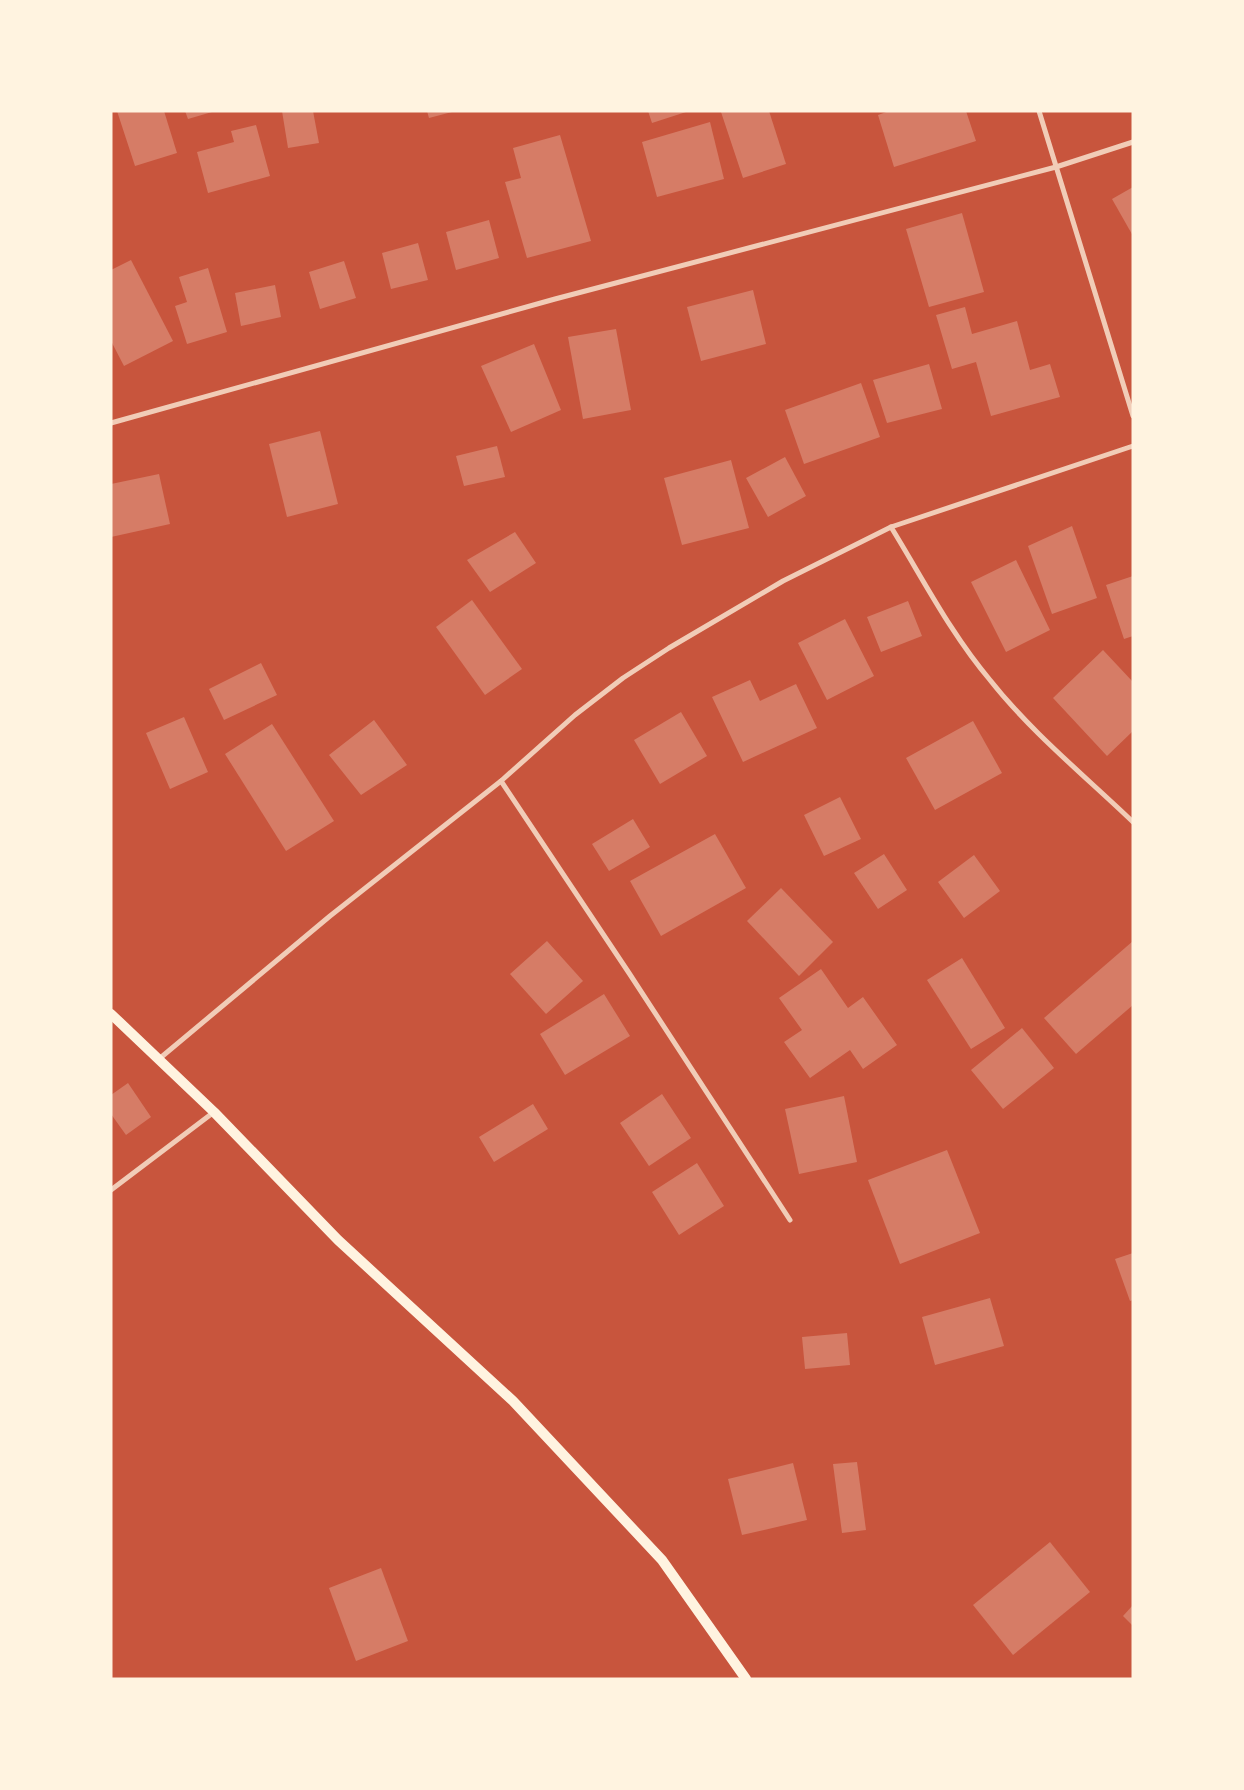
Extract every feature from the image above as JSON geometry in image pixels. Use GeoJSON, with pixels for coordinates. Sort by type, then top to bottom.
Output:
{"type":"FeatureCollection","features":[{"type":"Feature","properties":{"kind":"main road"},"geometry":{"type":"LineString","coordinates":[[111,1014],[214,1112],[338,1240],[513,1401],[662,1560],[746,1679]]}},
{"type":"Feature","properties":{"kind":"street"},"geometry":{"type":"LineString","coordinates":[[1039,111],[1133,416]]}},
{"type":"Feature","properties":{"kind":"street"},"geometry":{"type":"LineString","coordinates":[[111,423],[555,299],[1056,167],[1133,142]]}},
{"type":"Feature","properties":{"kind":"street"},"geometry":{"type":"LineString","coordinates":[[158,1059],[330,916],[501,781],[574,715],[623,678],[669,648],[783,581],[891,527],[1133,446]]}},
{"type":"Feature","properties":{"kind":"street"},"geometry":{"type":"LineString","coordinates":[[891,527],[964,648],[989,680],[1013,708],[1133,822]]}},
{"type":"Feature","properties":{"kind":"street"},"geometry":{"type":"LineString","coordinates":[[501,781],[790,1220]]}},
{"type":"Feature","properties":{"kind":"street"},"geometry":{"type":"LineString","coordinates":[[111,1190],[214,1112]]}},
{"type":"Feature","properties":{"kind":"building"},"geometry":{"type":"Polygon","coordinates":[[[117,111],[164,111],[177,153],[135,166],[117,111]]]}},
{"type":"Feature","properties":{"kind":"building"},"geometry":{"type":"Polygon","coordinates":[[[185,111],[212,111],[212,112],[188,119],[185,111]]]}},
{"type":"Feature","properties":{"kind":"building"},"geometry":{"type":"Polygon","coordinates":[[[282,111],[313,111],[319,143],[288,148],[282,111]]]}},
{"type":"Feature","properties":{"kind":"building"},"geometry":{"type":"Polygon","coordinates":[[[427,111],[452,111],[452,112],[429,118],[427,111]]]}},
{"type":"Feature","properties":{"kind":"building"},"geometry":{"type":"Polygon","coordinates":[[[648,111],[686,111],[686,112],[652,123],[648,111]]]}},
{"type":"Feature","properties":{"kind":"building"},"geometry":{"type":"Polygon","coordinates":[[[769,111],[786,164],[743,178],[721,112],[769,111]]]}},
{"type":"Feature","properties":{"kind":"building"},"geometry":{"type":"Polygon","coordinates":[[[889,111],[966,111],[976,141],[894,167],[878,115],[889,111]]]}},
{"type":"Feature","properties":{"kind":"building"},"geometry":{"type":"Polygon","coordinates":[[[710,122],[724,179],[657,197],[642,142],[710,122]]]}},
{"type":"Feature","properties":{"kind":"building"},"geometry":{"type":"Polygon","coordinates":[[[256,125],[270,176],[208,193],[197,152],[234,142],[231,131],[256,125]]]}},
{"type":"Feature","properties":{"kind":"building"},"geometry":{"type":"Polygon","coordinates":[[[560,135],[591,241],[527,258],[505,182],[521,178],[513,148],[560,135]]]}},
{"type":"Feature","properties":{"kind":"building"},"geometry":{"type":"Polygon","coordinates":[[[1133,187],[1133,236],[1112,199],[1133,187]]]}},
{"type":"Feature","properties":{"kind":"building"},"geometry":{"type":"Polygon","coordinates":[[[962,213],[984,292],[929,307],[906,229],[962,213]]]}},
{"type":"Feature","properties":{"kind":"building"},"geometry":{"type":"Polygon","coordinates":[[[489,220],[499,258],[456,270],[446,232],[489,220]]]}},
{"type":"Feature","properties":{"kind":"building"},"geometry":{"type":"Polygon","coordinates":[[[418,243],[428,280],[391,289],[382,253],[418,243]]]}},
{"type":"Feature","properties":{"kind":"building"},"geometry":{"type":"Polygon","coordinates":[[[131,260],[173,341],[124,366],[111,341],[111,270],[131,260]]]}},
{"type":"Feature","properties":{"kind":"building"},"geometry":{"type":"Polygon","coordinates":[[[344,261],[356,298],[320,309],[309,272],[344,261]]]}},
{"type":"Feature","properties":{"kind":"building"},"geometry":{"type":"Polygon","coordinates":[[[208,268],[227,332],[187,344],[175,306],[187,302],[179,277],[208,268]]]}},
{"type":"Feature","properties":{"kind":"building"},"geometry":{"type":"Polygon","coordinates":[[[275,285],[281,317],[241,326],[235,293],[275,285]]]}},
{"type":"Feature","properties":{"kind":"building"},"geometry":{"type":"Polygon","coordinates":[[[753,290],[766,344],[701,361],[687,307],[753,290]]]}},
{"type":"Feature","properties":{"kind":"building"},"geometry":{"type":"Polygon","coordinates":[[[965,307],[972,334],[1017,321],[1030,370],[1050,364],[1060,397],[991,416],[976,362],[952,369],[936,315],[965,307]]]}},
{"type":"Feature","properties":{"kind":"building"},"geometry":{"type":"Polygon","coordinates":[[[616,329],[631,410],[583,419],[568,337],[616,329]]]}},
{"type":"Feature","properties":{"kind":"building"},"geometry":{"type":"Polygon","coordinates":[[[534,344],[561,410],[511,432],[481,366],[534,344]]]}},
{"type":"Feature","properties":{"kind":"building"},"geometry":{"type":"Polygon","coordinates":[[[929,364],[942,409],[887,423],[873,380],[929,364]]]}},
{"type":"Feature","properties":{"kind":"building"},"geometry":{"type":"Polygon","coordinates":[[[861,383],[880,437],[804,464],[785,410],[861,383]]]}},
{"type":"Feature","properties":{"kind":"building"},"geometry":{"type":"Polygon","coordinates":[[[320,431],[338,504],[287,517],[269,444],[320,431]]]}},
{"type":"Feature","properties":{"kind":"building"},"geometry":{"type":"Polygon","coordinates":[[[497,446],[505,477],[464,486],[456,456],[497,446]]]}},
{"type":"Feature","properties":{"kind":"building"},"geometry":{"type":"Polygon","coordinates":[[[785,457],[806,496],[768,517],[746,478],[785,457]]]}},
{"type":"Feature","properties":{"kind":"building"},"geometry":{"type":"Polygon","coordinates":[[[731,460],[749,528],[682,545],[664,478],[731,460]]]}},
{"type":"Feature","properties":{"kind":"building"},"geometry":{"type":"Polygon","coordinates":[[[159,474],[170,524],[111,537],[111,484],[159,474]]]}},
{"type":"Feature","properties":{"kind":"building"},"geometry":{"type":"Polygon","coordinates":[[[1072,526],[1097,598],[1052,614],[1028,546],[1072,526]]]}},
{"type":"Feature","properties":{"kind":"building"},"geometry":{"type":"Polygon","coordinates":[[[515,532],[536,563],[490,592],[467,560],[515,532]]]}},
{"type":"Feature","properties":{"kind":"building"},"geometry":{"type":"Polygon","coordinates":[[[1016,560],[1050,630],[1006,652],[971,582],[1016,560]]]}},
{"type":"Feature","properties":{"kind":"building"},"geometry":{"type":"Polygon","coordinates":[[[1133,576],[1133,636],[1124,639],[1106,585],[1133,576]]]}},
{"type":"Feature","properties":{"kind":"building"},"geometry":{"type":"Polygon","coordinates":[[[472,600],[522,669],[485,695],[436,627],[472,600]]]}},
{"type":"Feature","properties":{"kind":"building"},"geometry":{"type":"Polygon","coordinates":[[[908,601],[922,636],[881,652],[867,617],[908,601]]]}},
{"type":"Feature","properties":{"kind":"building"},"geometry":{"type":"Polygon","coordinates":[[[845,619],[874,676],[827,700],[798,643],[845,619]]]}},
{"type":"Feature","properties":{"kind":"building"},"geometry":{"type":"Polygon","coordinates":[[[1103,650],[1133,682],[1133,731],[1107,756],[1053,698],[1103,650]]]}},
{"type":"Feature","properties":{"kind":"building"},"geometry":{"type":"Polygon","coordinates":[[[261,663],[277,695],[224,720],[209,689],[261,663]]]}},
{"type":"Feature","properties":{"kind":"building"},"geometry":{"type":"Polygon","coordinates":[[[750,680],[760,701],[796,684],[817,728],[743,762],[712,697],[750,680]]]}},
{"type":"Feature","properties":{"kind":"building"},"geometry":{"type":"Polygon","coordinates":[[[681,712],[707,756],[660,784],[634,740],[681,712]]]}},
{"type":"Feature","properties":{"kind":"building"},"geometry":{"type":"Polygon","coordinates":[[[184,717],[208,772],[170,789],[146,733],[184,717]]]}},
{"type":"Feature","properties":{"kind":"building"},"geometry":{"type":"Polygon","coordinates":[[[374,720],[407,765],[361,795],[329,755],[374,720]]]}},
{"type":"Feature","properties":{"kind":"building"},"geometry":{"type":"Polygon","coordinates":[[[973,721],[1002,773],[935,810],[906,758],[973,721]]]}},
{"type":"Feature","properties":{"kind":"building"},"geometry":{"type":"Polygon","coordinates":[[[272,724],[334,821],[286,851],[225,754],[272,724]]]}},
{"type":"Feature","properties":{"kind":"building"},"geometry":{"type":"Polygon","coordinates":[[[840,797],[861,839],[824,856],[804,815],[840,797]]]}},
{"type":"Feature","properties":{"kind":"building"},"geometry":{"type":"Polygon","coordinates":[[[633,819],[650,847],[609,871],[592,844],[633,819]]]}},
{"type":"Feature","properties":{"kind":"building"},"geometry":{"type":"Polygon","coordinates":[[[715,834],[746,888],[661,936],[630,881],[715,834]]]}},
{"type":"Feature","properties":{"kind":"building"},"geometry":{"type":"Polygon","coordinates":[[[884,854],[907,890],[878,909],[854,873],[884,854]]]}},
{"type":"Feature","properties":{"kind":"building"},"geometry":{"type":"Polygon","coordinates":[[[974,855],[1000,891],[964,918],[938,882],[974,855]]]}},
{"type":"Feature","properties":{"kind":"building"},"geometry":{"type":"Polygon","coordinates":[[[781,888],[833,942],[799,976],[747,921],[781,888]]]}},
{"type":"Feature","properties":{"kind":"building"},"geometry":{"type":"Polygon","coordinates":[[[547,941],[583,981],[546,1014],[510,974],[547,941]]]}},
{"type":"Feature","properties":{"kind":"building"},"geometry":{"type":"Polygon","coordinates":[[[1133,941],[1133,1005],[1076,1054],[1044,1018],[1133,941]]]}},
{"type":"Feature","properties":{"kind":"building"},"geometry":{"type":"Polygon","coordinates":[[[962,958],[1005,1028],[971,1049],[927,980],[962,958]]]}},
{"type":"Feature","properties":{"kind":"building"},"geometry":{"type":"Polygon","coordinates":[[[821,969],[848,1008],[863,997],[897,1045],[863,1069],[850,1050],[810,1078],[784,1042],[802,1030],[779,998],[821,969]]]}},
{"type":"Feature","properties":{"kind":"building"},"geometry":{"type":"Polygon","coordinates":[[[604,994],[630,1036],[565,1075],[540,1034],[604,994]]]}},
{"type":"Feature","properties":{"kind":"building"},"geometry":{"type":"Polygon","coordinates":[[[1022,1028],[1054,1068],[1003,1109],[971,1070],[1022,1028]]]}},
{"type":"Feature","properties":{"kind":"building"},"geometry":{"type":"Polygon","coordinates":[[[128,1083],[151,1117],[126,1135],[111,1114],[111,1095],[128,1083]]]}},
{"type":"Feature","properties":{"kind":"building"},"geometry":{"type":"Polygon","coordinates":[[[662,1094],[691,1138],[649,1166],[620,1123],[662,1094]]]}},
{"type":"Feature","properties":{"kind":"building"},"geometry":{"type":"Polygon","coordinates":[[[844,1096],[857,1162],[799,1174],[785,1109],[844,1096]]]}},
{"type":"Feature","properties":{"kind":"building"},"geometry":{"type":"Polygon","coordinates":[[[533,1104],[548,1129],[494,1162],[479,1137],[533,1104]]]}},
{"type":"Feature","properties":{"kind":"building"},"geometry":{"type":"Polygon","coordinates":[[[947,1150],[980,1233],[900,1264],[868,1180],[947,1150]]]}},
{"type":"Feature","properties":{"kind":"building"},"geometry":{"type":"Polygon","coordinates":[[[697,1163],[724,1206],[679,1235],[652,1192],[697,1163]]]}},
{"type":"Feature","properties":{"kind":"building"},"geometry":{"type":"Polygon","coordinates":[[[1133,1253],[1133,1300],[1130,1301],[1115,1259],[1133,1253]]]}},
{"type":"Feature","properties":{"kind":"building"},"geometry":{"type":"Polygon","coordinates":[[[990,1298],[1004,1346],[935,1365],[922,1317],[990,1298]]]}},
{"type":"Feature","properties":{"kind":"building"},"geometry":{"type":"Polygon","coordinates":[[[847,1333],[850,1365],[805,1369],[802,1337],[847,1333]]]}},
{"type":"Feature","properties":{"kind":"building"},"geometry":{"type":"Polygon","coordinates":[[[857,1462],[866,1530],[842,1533],[833,1464],[857,1462]]]}},
{"type":"Feature","properties":{"kind":"building"},"geometry":{"type":"Polygon","coordinates":[[[793,1463],[807,1520],[742,1535],[728,1479],[793,1463]]]}},
{"type":"Feature","properties":{"kind":"building"},"geometry":{"type":"Polygon","coordinates":[[[1050,1542],[1090,1592],[1013,1655],[973,1605],[1050,1542]]]}},
{"type":"Feature","properties":{"kind":"building"},"geometry":{"type":"Polygon","coordinates":[[[381,1568],[408,1641],[356,1661],[329,1588],[381,1568]]]}},
{"type":"Feature","properties":{"kind":"building"},"geometry":{"type":"Polygon","coordinates":[[[1133,1605],[1133,1626],[1123,1616],[1133,1605]]]}}]}
